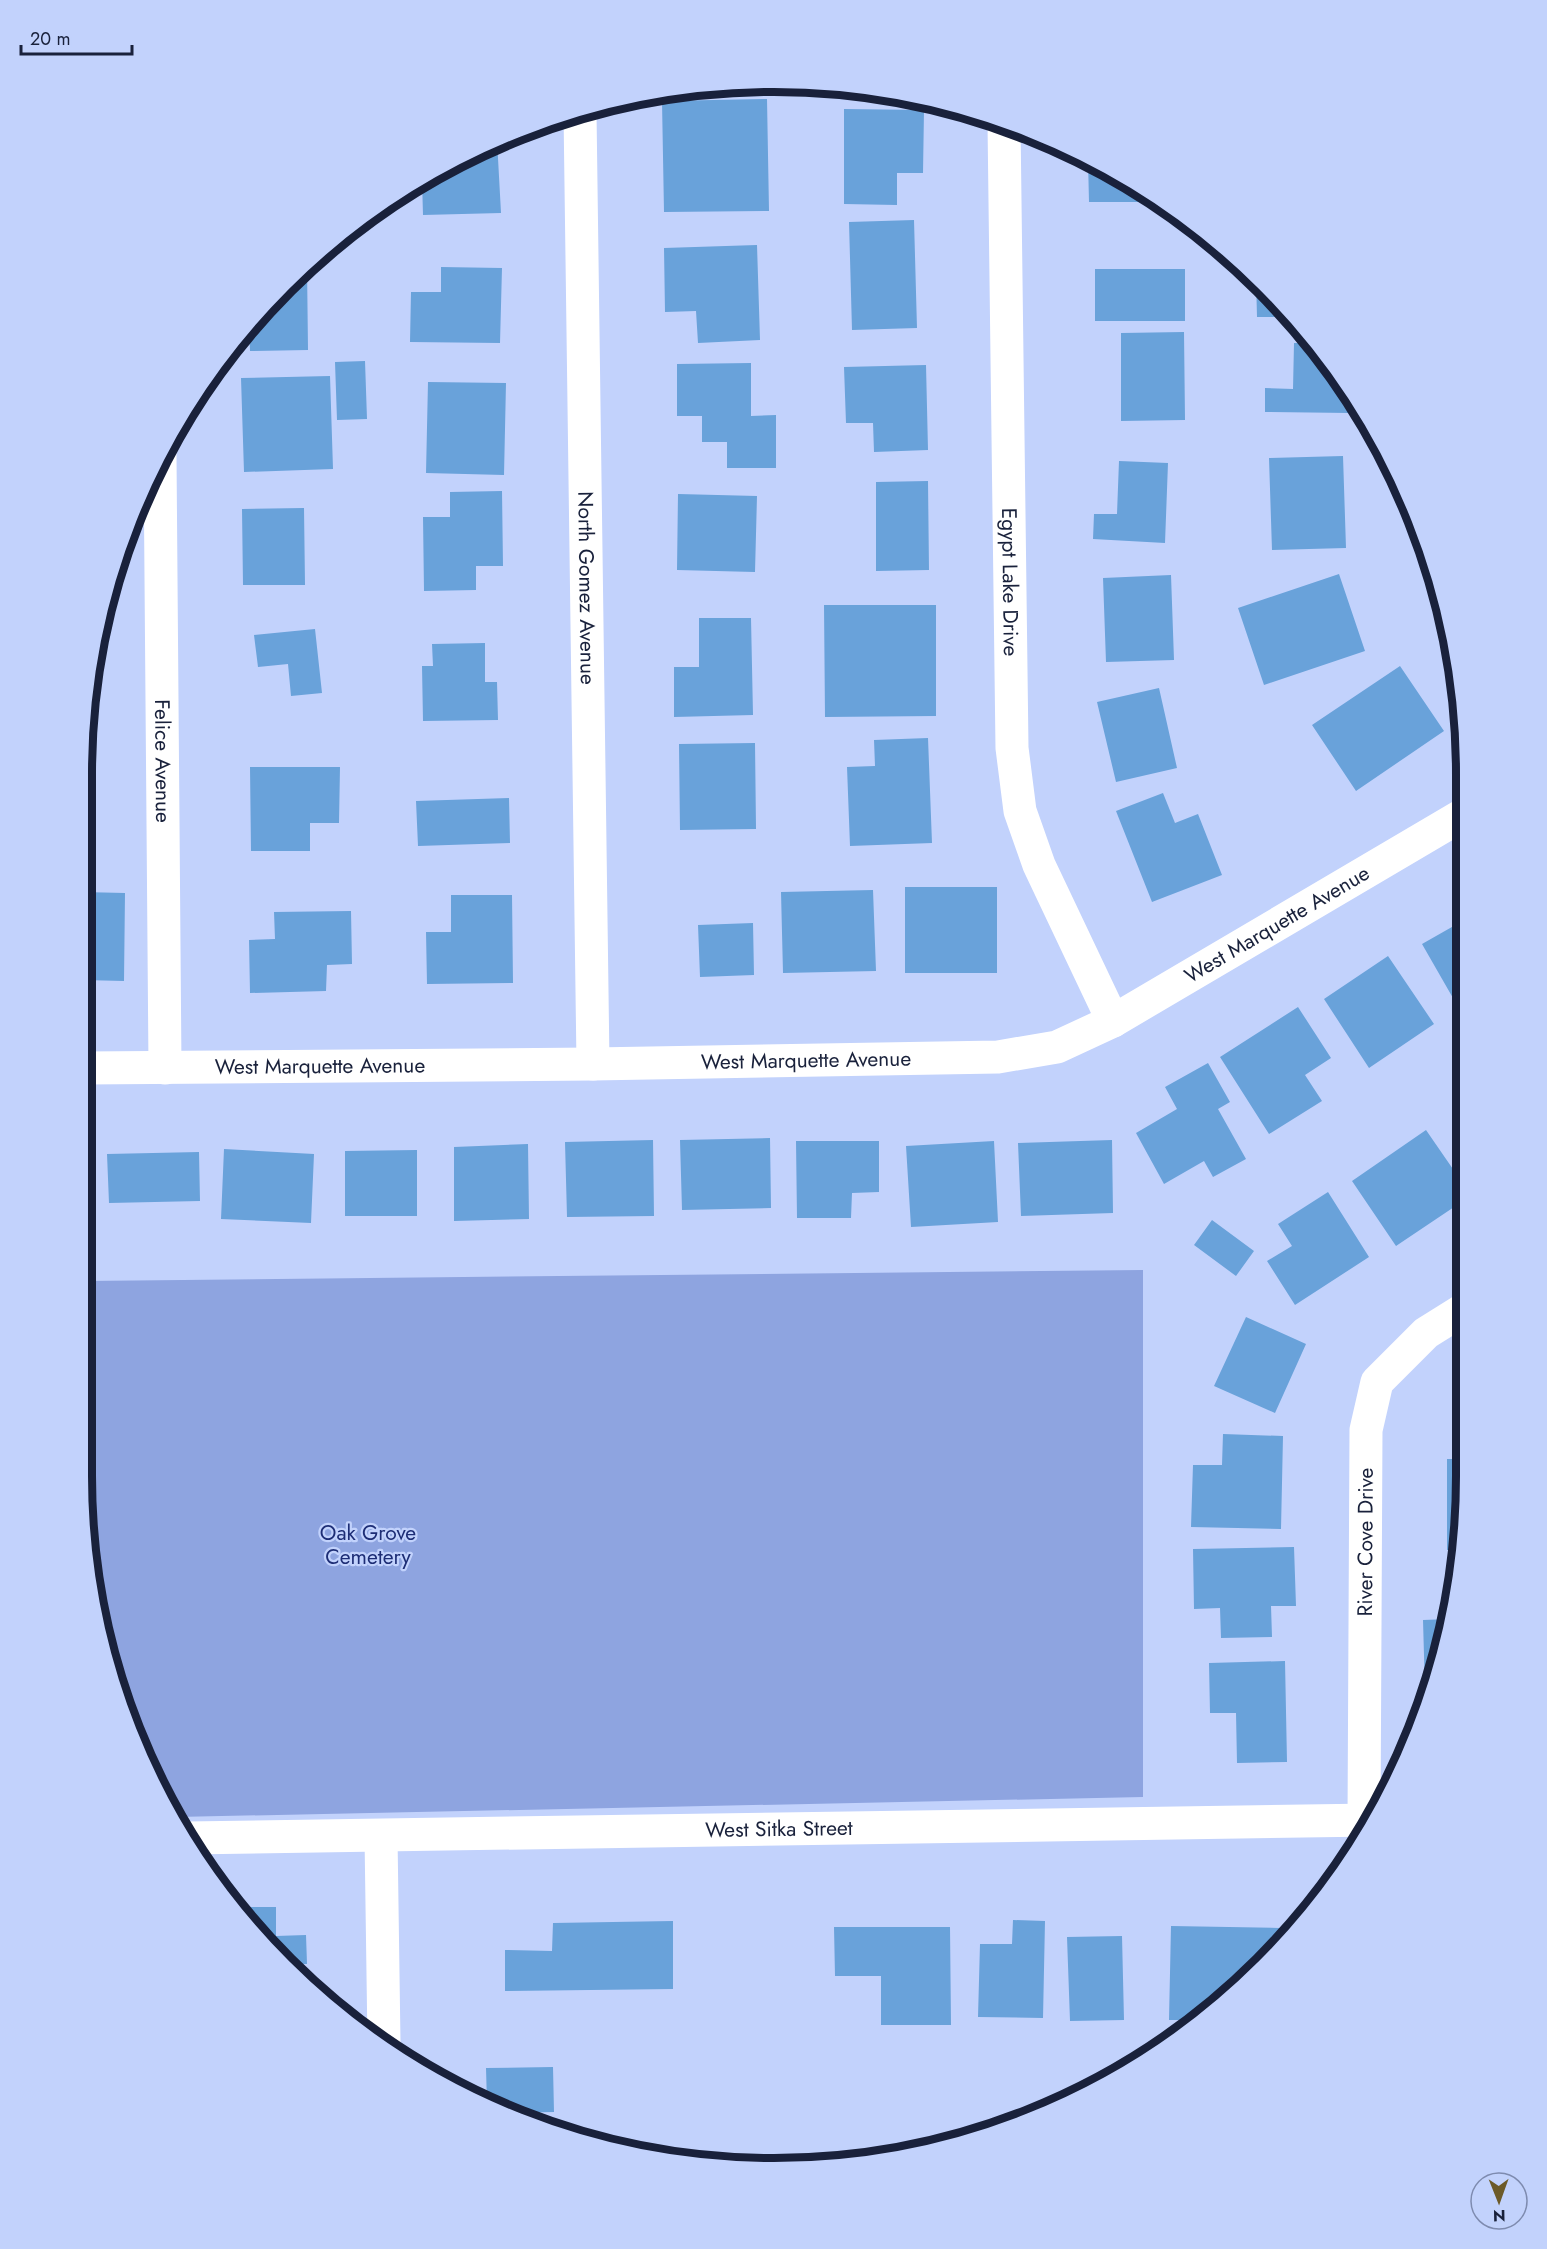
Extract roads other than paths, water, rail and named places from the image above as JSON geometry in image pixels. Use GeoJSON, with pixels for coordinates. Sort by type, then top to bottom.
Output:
{"type":"FeatureCollection","features":[{"type":"Feature","properties":{"kind":"street","name":"North Gomez Avenue"},"geometry":{"type":"LineString","coordinates":[[580,120],[593,1064]]}},
{"type":"Feature","properties":{"kind":"street","name":"Egypt Lake Drive"},"geometry":{"type":"LineString","coordinates":[[1004,132],[1011,748],[1020,811],[1039,865],[1113,1021]]}},
{"type":"Feature","properties":{"kind":"street","name":"Felice Avenue"},"geometry":{"type":"LineString","coordinates":[[152,494],[165,1068]]}},
{"type":"Feature","properties":{"kind":"street","name":"West Marquette Avenue"},"geometry":{"type":"LineString","coordinates":[[92,1068],[593,1064],[998,1057],[1057,1047],[1113,1021],[1456,819]]}},
{"type":"Feature","properties":{"kind":"street","name":"River Cove Drive"},"geometry":{"type":"LineString","coordinates":[[1368,1809],[1366,1430],[1377,1382],[1426,1333],[1456,1314]]}},
{"type":"Feature","properties":{"kind":"street","name":"West Sitka Street"},"geometry":{"type":"LineString","coordinates":[[196,1838],[1362,1820]]}},
{"type":"Feature","properties":{"kind":"street"},"geometry":{"type":"LineString","coordinates":[[381,1836],[384,2035]]}},
{"type":"Feature","properties":{"kind":"park label","name":"Oak Grove Cemetery"},"geometry":{"type":"Point","coordinates":[368,1545]}}]}
